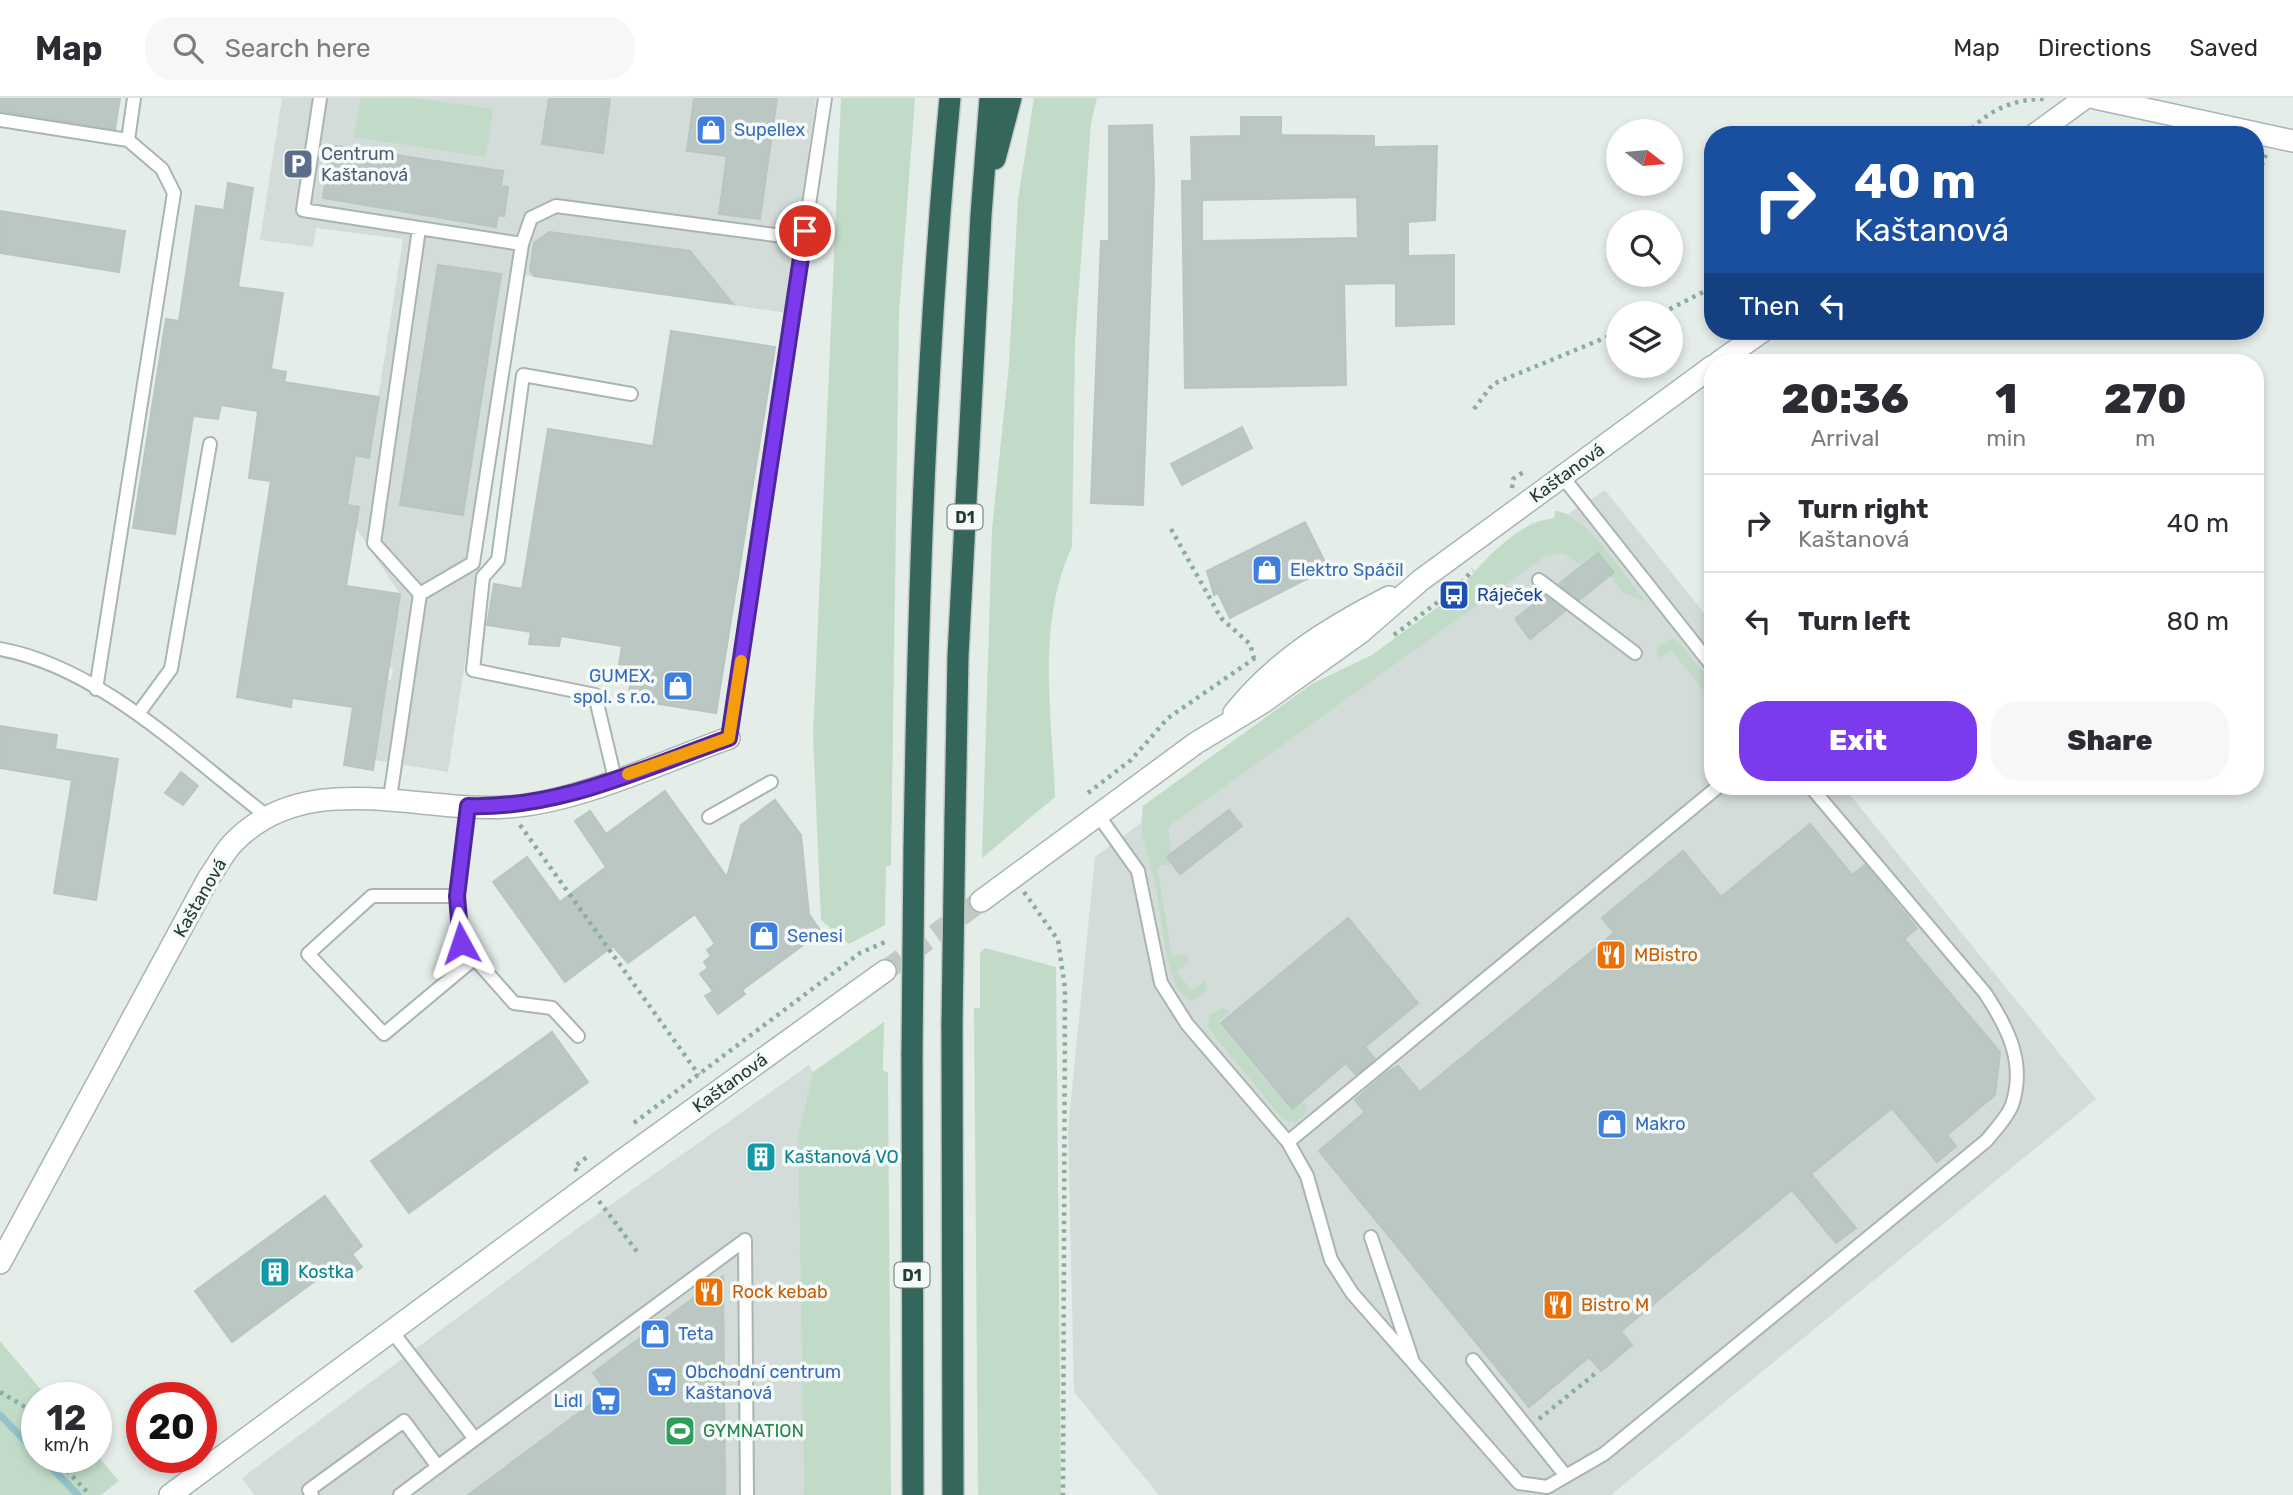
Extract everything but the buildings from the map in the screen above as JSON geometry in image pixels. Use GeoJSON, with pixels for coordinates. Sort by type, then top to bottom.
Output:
{"type":"FeatureCollection","features":[{"type":"Feature","properties":{"kind":"highway","name":"D1"},"geometry":{"type":"LineString","coordinates":[[913,1495],[912,1054],[918,629],[935,302],[950,98]]}},
{"type":"Feature","properties":{"kind":"highway","name":"D1"},"geometry":{"type":"LineString","coordinates":[[953,1495],[952,1024],[958,656],[981,215],[990,98]]}},
{"type":"Feature","properties":{"kind":"highway"},"geometry":{"type":"LineString","coordinates":[[981,215],[1011,98]]}},
{"type":"Feature","properties":{"kind":"main road"},"geometry":{"type":"LineString","coordinates":[[2047,126],[2085,100],[2219,126]]}},
{"type":"Feature","properties":{"kind":"main road"},"geometry":{"type":"LineString","coordinates":[[2264,135],[2293,141]]}},
{"type":"Feature","properties":{"kind":"main road"},"geometry":{"type":"LineString","coordinates":[[1730,354],[1750,340]]}},
{"type":"Feature","properties":{"kind":"main road","name":"Kaštanová"},"geometry":{"type":"LineString","coordinates":[[981,901],[1226,723],[1270,671],[1343,620],[1421,580],[1704,373]]}},
{"type":"Feature","properties":{"kind":"main road","name":"Kaštanová"},"geometry":{"type":"LineString","coordinates":[[0,1263],[208,879],[232,844],[267,816],[311,801],[390,798],[507,807],[563,797],[729,738]]}},
{"type":"Feature","properties":{"kind":"main road","name":"Kaštanová"},"geometry":{"type":"LineString","coordinates":[[170,1495],[391,1330],[885,971]]}},
{"type":"Feature","properties":{"kind":"lane"},"geometry":{"type":"LineString","coordinates":[[128,140],[134,98]]}},
{"type":"Feature","properties":{"kind":"lane"},"geometry":{"type":"LineString","coordinates":[[320,98],[303,210],[522,244]]}},
{"type":"Feature","properties":{"kind":"lane"},"geometry":{"type":"LineString","coordinates":[[729,738],[825,98]]}},
{"type":"Feature","properties":{"kind":"lane"},"geometry":{"type":"LineString","coordinates":[[0,120],[128,140],[162,169],[174,193],[96,689]]}},
{"type":"Feature","properties":{"kind":"lane"},"geometry":{"type":"LineString","coordinates":[[420,594],[473,563],[522,244],[531,218],[556,206],[775,235]]}},
{"type":"Feature","properties":{"kind":"lane"},"geometry":{"type":"LineString","coordinates":[[419,229],[374,543],[420,594]]}},
{"type":"Feature","properties":{"kind":"lane"},"geometry":{"type":"LineString","coordinates":[[615,779],[595,695],[473,670],[483,577],[498,560],[523,375],[631,394]]}},
{"type":"Feature","properties":{"kind":"lane"},"geometry":{"type":"LineString","coordinates":[[138,714],[171,669],[210,444]]}},
{"type":"Feature","properties":{"kind":"lane"},"geometry":{"type":"LineString","coordinates":[[1562,476],[1704,656]]}},
{"type":"Feature","properties":{"kind":"lane"},"geometry":{"type":"LineString","coordinates":[[1539,579],[1635,653]]}},
{"type":"Feature","properties":{"kind":"lane"},"geometry":{"type":"LineString","coordinates":[[390,798],[420,594]]}},
{"type":"Feature","properties":{"kind":"lane"},"geometry":{"type":"LineString","coordinates":[[0,649],[39,657],[138,714],[267,816]]}},
{"type":"Feature","properties":{"kind":"lane"},"geometry":{"type":"LineString","coordinates":[[709,817],[771,782]]}},
{"type":"Feature","properties":{"kind":"lane"},"geometry":{"type":"LineString","coordinates":[[1288,1142],[1707,795]]}},
{"type":"Feature","properties":{"kind":"lane"},"geometry":{"type":"LineString","coordinates":[[1098,815],[1138,871],[1161,983],[1186,1024],[1288,1142],[1307,1176],[1331,1260],[1352,1293],[1519,1483],[1547,1487],[1604,1454],[1986,1141],[2011,1107],[2018,1065],[2007,1027],[1985,993],[1818,795]]}},
{"type":"Feature","properties":{"kind":"lane"},"geometry":{"type":"LineString","coordinates":[[468,806],[457,896],[461,943],[514,1003],[552,1008],[578,1036]]}},
{"type":"Feature","properties":{"kind":"lane"},"geometry":{"type":"LineString","coordinates":[[457,896],[372,896],[308,954],[384,1034],[475,958]]}},
{"type":"Feature","properties":{"kind":"lane"},"geometry":{"type":"LineString","coordinates":[[1371,1237],[1414,1364]]}},
{"type":"Feature","properties":{"kind":"lane"},"geometry":{"type":"LineString","coordinates":[[400,1495],[745,1240],[747,1495]]}},
{"type":"Feature","properties":{"kind":"lane"},"geometry":{"type":"LineString","coordinates":[[391,1330],[475,1439]]}},
{"type":"Feature","properties":{"kind":"lane"},"geometry":{"type":"LineString","coordinates":[[1473,1360],[1566,1476]]}},
{"type":"Feature","properties":{"kind":"lane"},"geometry":{"type":"LineString","coordinates":[[312,1495],[309,1490],[404,1421],[438,1466]]}},
{"type":"Feature","properties":{"kind":"path"},"geometry":{"type":"LineString","coordinates":[[1976,126],[1992,112],[2016,102],[2085,100]]}},
{"type":"Feature","properties":{"kind":"path"},"geometry":{"type":"LineString","coordinates":[[2264,157],[2271,136]]}},
{"type":"Feature","properties":{"kind":"path"},"geometry":{"type":"LineString","coordinates":[[1683,302],[1704,292]]}},
{"type":"Feature","properties":{"kind":"path"},"geometry":{"type":"LineString","coordinates":[[1474,409],[1493,384],[1606,337]]}},
{"type":"Feature","properties":{"kind":"path"},"geometry":{"type":"LineString","coordinates":[[1171,529],[1221,618],[1250,644],[1254,658]]}},
{"type":"Feature","properties":{"kind":"path"},"geometry":{"type":"LineString","coordinates":[[507,807],[699,1075]]}},
{"type":"Feature","properties":{"kind":"path"},"geometry":{"type":"LineString","coordinates":[[1013,877],[1058,940],[1065,989],[1063,1495]]}},
{"type":"Feature","properties":{"kind":"path"},"geometry":{"type":"LineString","coordinates":[[1528,1428],[1596,1373]]}},
{"type":"Feature","properties":{"kind":"path"},"geometry":{"type":"LineString","coordinates":[[0,1392],[21,1405]]}},
{"type":"Feature","properties":{"kind":"path"},"geometry":{"type":"LineString","coordinates":[[69,1473],[90,1495]]}},
{"type":"Feature","properties":{"kind":"shaded area","name":"Centrum Kaštanová"},"geometry":{"type":"Polygon","coordinates":[[[282,98],[816,98],[787,313],[525,275],[448,772],[374,760],[387,679],[391,680],[393,669],[389,668],[400,594],[356,528],[359,507],[347,505],[355,455],[369,457],[403,239],[316,228],[313,247],[260,240],[282,98]]]}},
{"type":"Feature","properties":{"kind":"shaded area"},"geometry":{"type":"Polygon","coordinates":[[[1605,490],[1704,613],[1704,795],[1850,795],[2096,1099],[1611,1495],[1159,1495],[1074,1392],[1068,1130],[1095,857],[1141,823],[1143,806],[1312,684],[1372,655],[1445,602],[1449,606],[1459,598],[1456,593],[1492,553],[1532,523],[1554,518],[1555,511],[1568,514],[1605,490]]]}},
{"type":"Feature","properties":{"kind":"shaded area"},"geometry":{"type":"Polygon","coordinates":[[[809,1065],[813,1072],[798,1134],[804,1495],[254,1495],[242,1478],[582,1225],[809,1065]]]}},
{"type":"Feature","properties":{"kind":"green space"},"geometry":{"type":"Polygon","coordinates":[[[361,98],[412,98],[493,109],[486,157],[354,137],[361,98]]]}},
{"type":"Feature","properties":{"kind":"green space"},"geometry":{"type":"Polygon","coordinates":[[[841,98],[915,98],[899,314],[891,866],[886,866],[885,925],[849,944],[821,920],[813,735],[841,98]]]}},
{"type":"Feature","properties":{"kind":"green space"},"geometry":{"type":"Polygon","coordinates":[[[1034,98],[1097,98],[1091,123],[1075,342],[1072,547],[1061,576],[1050,638],[1055,797],[982,858],[992,529],[1009,364],[1018,199],[1034,98]]]}},
{"type":"Feature","properties":{"kind":"green space"},"geometry":{"type":"Polygon","coordinates":[[[1555,511],[1567,515],[1592,535],[1646,602],[1624,593],[1593,555],[1580,565],[1564,553],[1547,555],[1168,827],[1173,864],[1157,867],[1172,956],[1188,954],[1189,961],[1177,972],[1192,991],[1205,981],[1207,987],[1205,993],[1190,1002],[1177,988],[1168,962],[1155,882],[1142,835],[1143,806],[1312,684],[1372,655],[1445,602],[1449,606],[1459,597],[1456,593],[1500,546],[1526,528],[1555,518],[1555,511]]]}},
{"type":"Feature","properties":{"kind":"green space"},"geometry":{"type":"Polygon","coordinates":[[[1672,638],[1678,641],[1704,673],[1704,691],[1671,650],[1657,660],[1658,647],[1672,638]]]}},
{"type":"Feature","properties":{"kind":"green space"},"geometry":{"type":"Polygon","coordinates":[[[985,948],[1056,967],[1061,1495],[978,1495],[974,1008],[980,1008],[980,953],[985,948]]]}},
{"type":"Feature","properties":{"kind":"green space"},"geometry":{"type":"Polygon","coordinates":[[[1224,1008],[1230,1011],[1218,1022],[1291,1111],[1304,1101],[1307,1109],[1303,1117],[1295,1123],[1283,1119],[1208,1028],[1209,1015],[1224,1008]]]}},
{"type":"Feature","properties":{"kind":"green space"},"geometry":{"type":"Polygon","coordinates":[[[884,1022],[883,1071],[888,1072],[891,1495],[804,1495],[798,1134],[813,1072],[884,1022]]]}},
{"type":"Feature","properties":{"kind":"green space"},"geometry":{"type":"Polygon","coordinates":[[[0,1341],[35,1382],[21,1382],[21,1473],[112,1473],[119,1481],[101,1495],[0,1495],[0,1341]]]}},
{"type":"Feature","properties":{"kind":"waterway"},"geometry":{"type":"LineString","coordinates":[[0,1415],[21,1437]]}},
{"type":"Feature","properties":{"kind":"waterway"},"geometry":{"type":"LineString","coordinates":[[57,1473],[78,1495]]}},
{"type":"Feature","properties":{"kind":"tunnel"},"geometry":{"type":"LineString","coordinates":[[885,971],[981,901]]}},
{"type":"Feature","properties":{"kind":"slow traffic"},"geometry":{"type":"LineString","coordinates":[[628,774],[729,738],[741,661]]}},
{"type":"Feature","properties":{"kind":"place","name":"Supellex"},"geometry":{"type":"Point","coordinates":[711,130]}},
{"type":"Feature","properties":{"kind":"place","name":"Centrum Kaštanová"},"geometry":{"type":"Point","coordinates":[298,164]}},
{"type":"Feature","properties":{"kind":"place","name":"Elektro Spáčil"},"geometry":{"type":"Point","coordinates":[1267,570]}},
{"type":"Feature","properties":{"kind":"place","name":"Ráječek"},"geometry":{"type":"Point","coordinates":[1454,595]}},
{"type":"Feature","properties":{"kind":"place","name":"GUMEX, spol. s r.o."},"geometry":{"type":"Point","coordinates":[678,686]}},
{"type":"Feature","properties":{"kind":"place","name":"Senesi"},"geometry":{"type":"Point","coordinates":[764,936]}},
{"type":"Feature","properties":{"kind":"place","name":"MBistro"},"geometry":{"type":"Point","coordinates":[1611,955]}},
{"type":"Feature","properties":{"kind":"place","name":"Makro"},"geometry":{"type":"Point","coordinates":[1612,1124]}},
{"type":"Feature","properties":{"kind":"place","name":"Kaštanová VO"},"geometry":{"type":"Point","coordinates":[761,1157]}},
{"type":"Feature","properties":{"kind":"place","name":"Kostka"},"geometry":{"type":"Point","coordinates":[275,1272]}},
{"type":"Feature","properties":{"kind":"place","name":"Rock kebab"},"geometry":{"type":"Point","coordinates":[709,1292]}},
{"type":"Feature","properties":{"kind":"place","name":"Bistro M"},"geometry":{"type":"Point","coordinates":[1558,1305]}},
{"type":"Feature","properties":{"kind":"place","name":"Teta"},"geometry":{"type":"Point","coordinates":[655,1334]}},
{"type":"Feature","properties":{"kind":"place","name":"Obchodní centrum Kaštanová"},"geometry":{"type":"Point","coordinates":[662,1382]}},
{"type":"Feature","properties":{"kind":"place","name":"Lidl"},"geometry":{"type":"Point","coordinates":[606,1401]}},
{"type":"Feature","properties":{"kind":"place","name":"GYMNATION"},"geometry":{"type":"Point","coordinates":[680,1431]}},
{"type":"Feature","properties":{"kind":"route"},"geometry":{"type":"LineString","coordinates":[[461,943],[457,896],[468,806],[507,807],[563,797],[729,738],[805,231]]}}]}
